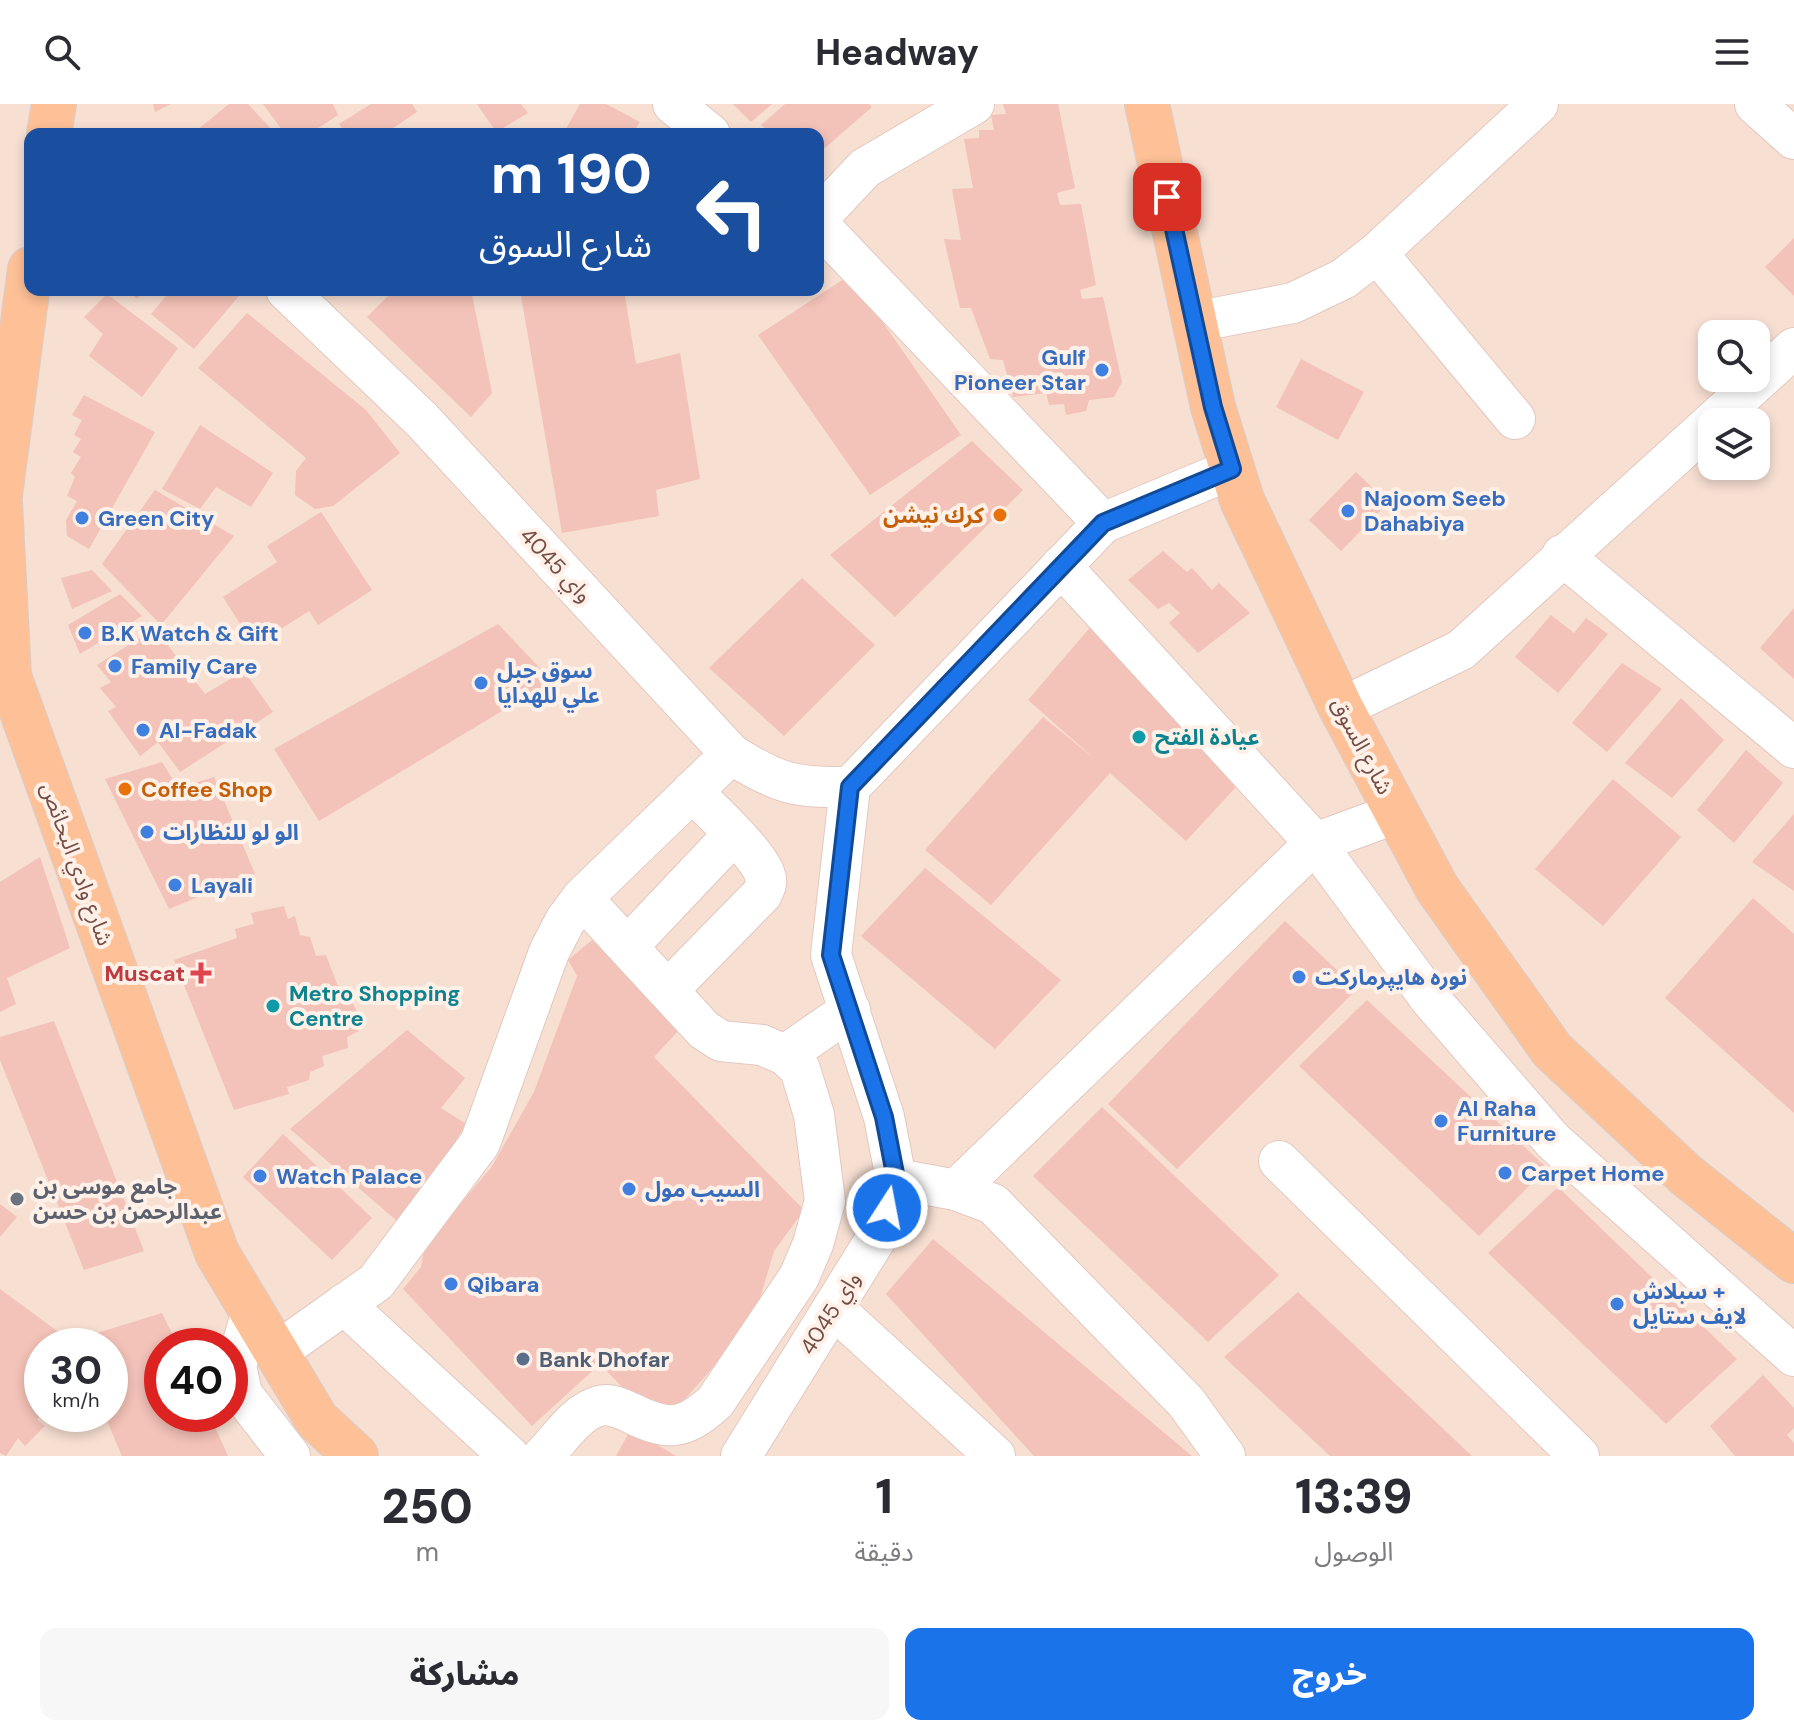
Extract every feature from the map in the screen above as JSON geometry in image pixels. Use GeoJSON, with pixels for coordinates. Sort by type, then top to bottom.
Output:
{"type":"FeatureCollection","features":[{"type":"Feature","properties":{"kind":"main road"},"geometry":{"type":"LineString","coordinates":[[50,128],[54,104]]}},
{"type":"Feature","properties":{"kind":"main road","name":"شارع السوق"},"geometry":{"type":"LineString","coordinates":[[1147,104],[1213,407],[1242,500],[1341,708],[1437,888],[1552,1050],[1686,1175],[1794,1261]]}},
{"type":"Feature","properties":{"kind":"main road"},"geometry":{"type":"LineString","coordinates":[[0,495],[26,296]]}},
{"type":"Feature","properties":{"kind":"main road","name":"شارع وادي البحائص"},"geometry":{"type":"LineString","coordinates":[[0,503],[9,676],[217,1253],[317,1420],[356,1456]]}},
{"type":"Feature","properties":{"kind":"street"},"geometry":{"type":"LineString","coordinates":[[673,104],[703,128]]}},
{"type":"Feature","properties":{"kind":"street"},"geometry":{"type":"LineString","coordinates":[[824,214],[865,168],[974,104]]}},
{"type":"Feature","properties":{"kind":"street"},"geometry":{"type":"LineString","coordinates":[[1194,322],[1293,303],[1343,279],[1377,253],[1538,104]]}},
{"type":"Feature","properties":{"kind":"street"},"geometry":{"type":"LineString","coordinates":[[1755,104],[1794,139]]}},
{"type":"Feature","properties":{"kind":"street"},"geometry":{"type":"LineString","coordinates":[[824,227],[1103,523]]}},
{"type":"Feature","properties":{"kind":"street"},"geometry":{"type":"LineString","coordinates":[[1377,253],[1515,419]]}},
{"type":"Feature","properties":{"kind":"street","name":"واي 4045"},"geometry":{"type":"LineString","coordinates":[[292,296],[422,420],[731,754],[764,775],[806,787],[850,787],[831,955],[884,1117],[896,1179],[877,1237],[741,1456]]}},
{"type":"Feature","properties":{"kind":"street"},"geometry":{"type":"LineString","coordinates":[[1341,708],[1461,650],[1562,555],[1794,348]]}},
{"type":"Feature","properties":{"kind":"street"},"geometry":{"type":"LineString","coordinates":[[850,787],[1103,523],[1232,469]]}},
{"type":"Feature","properties":{"kind":"street"},"geometry":{"type":"LineString","coordinates":[[1562,555],[1794,748]]}},
{"type":"Feature","properties":{"kind":"street"},"geometry":{"type":"LineString","coordinates":[[1061,566],[1315,843],[1431,1000],[1553,1141],[1794,1356]]}},
{"type":"Feature","properties":{"kind":"street"},"geometry":{"type":"LineString","coordinates":[[277,1352],[376,1282],[480,1143],[549,952],[565,921],[582,898],[731,754]]}},
{"type":"Feature","properties":{"kind":"street"},"geometry":{"type":"LineString","coordinates":[[669,989],[762,894],[767,883],[756,859],[692,791]]}},
{"type":"Feature","properties":{"kind":"street"},"geometry":{"type":"LineString","coordinates":[[956,1190],[1315,843],[1397,813]]}},
{"type":"Feature","properties":{"kind":"street"},"geometry":{"type":"LineString","coordinates":[[628,946],[733,835]]}},
{"type":"Feature","properties":{"kind":"street"},"geometry":{"type":"LineString","coordinates":[[543,1456],[590,1409],[603,1404],[614,1405],[658,1425],[674,1426],[699,1417],[715,1402],[799,1277],[813,1244],[825,1201],[814,1115],[800,1069],[785,1055],[762,1045],[721,1041],[704,1030],[582,898]]}},
{"type":"Feature","properties":{"kind":"street"},"geometry":{"type":"LineString","coordinates":[[785,1055],[850,1010]]}},
{"type":"Feature","properties":{"kind":"street"},"geometry":{"type":"LineString","coordinates":[[1279,1161],[1579,1456]]}},
{"type":"Feature","properties":{"kind":"street"},"geometry":{"type":"LineString","coordinates":[[896,1179],[956,1190],[993,1204],[1186,1402],[1225,1456]]}},
{"type":"Feature","properties":{"kind":"street"},"geometry":{"type":"LineString","coordinates":[[344,1304],[509,1456]]}},
{"type":"Feature","properties":{"kind":"street"},"geometry":{"type":"LineString","coordinates":[[833,1308],[995,1456]]}},
{"type":"Feature","properties":{"kind":"street"},"geometry":{"type":"LineString","coordinates":[[252,1311],[236,1366],[242,1394],[290,1456]]}},
{"type":"Feature","properties":{"kind":"shaded area"},"geometry":{"type":"Polygon","coordinates":[[[0,104],[1794,104],[1794,1456],[0,1456],[0,104]]]}},
{"type":"Feature","properties":{"kind":"building"},"geometry":{"type":"Polygon","coordinates":[[[153,104],[171,104],[155,112],[153,104]]]}},
{"type":"Feature","properties":{"kind":"building"},"geometry":{"type":"Polygon","coordinates":[[[229,104],[248,104],[270,128],[199,128],[229,104]]]}},
{"type":"Feature","properties":{"kind":"building"},"geometry":{"type":"Polygon","coordinates":[[[263,104],[333,104],[338,115],[318,128],[281,128],[263,104]]]}},
{"type":"Feature","properties":{"kind":"building"},"geometry":{"type":"Polygon","coordinates":[[[371,104],[412,104],[417,112],[393,128],[342,128],[339,124],[371,104]]]}},
{"type":"Feature","properties":{"kind":"building"},"geometry":{"type":"Polygon","coordinates":[[[477,104],[521,104],[528,113],[503,128],[493,128],[477,104]]]}},
{"type":"Feature","properties":{"kind":"building"},"geometry":{"type":"Polygon","coordinates":[[[580,104],[606,104],[640,122],[636,128],[566,128],[580,104]]]}},
{"type":"Feature","properties":{"kind":"building"},"geometry":{"type":"Polygon","coordinates":[[[733,104],[772,104],[751,122],[733,104]]]}},
{"type":"Feature","properties":{"kind":"building"},"geometry":{"type":"Polygon","coordinates":[[[785,104],[869,104],[872,107],[824,149],[824,128],[765,128],[761,125],[785,104]]]}},
{"type":"Feature","properties":{"kind":"building"},"geometry":{"type":"Polygon","coordinates":[[[1003,104],[1058,104],[1075,188],[1057,193],[1060,205],[1081,204],[1096,285],[1080,290],[1082,299],[1103,297],[1122,382],[1114,397],[1089,400],[1086,411],[1066,415],[1064,404],[1049,405],[1046,393],[1013,397],[1003,360],[990,359],[971,308],[960,308],[944,239],[961,240],[952,189],[973,188],[964,139],[979,138],[979,130],[994,130],[991,115],[1006,114],[1003,104]]]}},
{"type":"Feature","properties":{"kind":"building"},"geometry":{"type":"Polygon","coordinates":[[[1794,238],[1794,296],[1765,267],[1794,238]]]}},
{"type":"Feature","properties":{"kind":"building"},"geometry":{"type":"Polygon","coordinates":[[[850,275],[961,435],[870,495],[758,335],[818,296],[824,296],[824,292],[850,275]]]}},
{"type":"Feature","properties":{"kind":"building"},"geometry":{"type":"Polygon","coordinates":[[[105,296],[110,296],[178,348],[142,397],[89,356],[103,334],[84,317],[105,296]]]}},
{"type":"Feature","properties":{"kind":"building"},"geometry":{"type":"Polygon","coordinates":[[[166,296],[239,296],[194,349],[151,314],[166,296]]]}},
{"type":"Feature","properties":{"kind":"building"},"geometry":{"type":"Polygon","coordinates":[[[388,296],[472,296],[492,393],[471,417],[367,317],[388,296]]]}},
{"type":"Feature","properties":{"kind":"building"},"geometry":{"type":"Polygon","coordinates":[[[521,296],[625,296],[636,364],[680,353],[700,479],[656,490],[659,516],[562,533],[521,296]]]}},
{"type":"Feature","properties":{"kind":"building"},"geometry":{"type":"Polygon","coordinates":[[[247,313],[366,410],[400,453],[333,506],[315,509],[295,495],[296,471],[306,458],[198,368],[247,313]]]}},
{"type":"Feature","properties":{"kind":"building"},"geometry":{"type":"Polygon","coordinates":[[[1301,359],[1364,392],[1338,440],[1276,407],[1301,359]]]}},
{"type":"Feature","properties":{"kind":"building"},"geometry":{"type":"Polygon","coordinates":[[[84,395],[155,432],[89,549],[67,536],[66,520],[77,501],[67,496],[75,477],[71,473],[81,457],[73,452],[81,439],[74,435],[82,420],[72,415],[84,395]]]}},
{"type":"Feature","properties":{"kind":"building"},"geometry":{"type":"Polygon","coordinates":[[[200,425],[273,473],[251,507],[216,487],[200,509],[162,489],[200,425]]]}},
{"type":"Feature","properties":{"kind":"building"},"geometry":{"type":"Polygon","coordinates":[[[972,441],[1023,490],[895,617],[830,555],[972,441]]]}},
{"type":"Feature","properties":{"kind":"building","name":"Najoom Seeb Dahabiya"},"geometry":{"type":"Polygon","coordinates":[[[1356,472],[1388,503],[1341,551],[1309,520],[1356,472]]]}},
{"type":"Feature","properties":{"kind":"building"},"geometry":{"type":"Polygon","coordinates":[[[155,490],[234,536],[161,625],[102,564],[155,490]]]}},
{"type":"Feature","properties":{"kind":"building"},"geometry":{"type":"Polygon","coordinates":[[[321,512],[372,590],[318,625],[309,611],[254,646],[223,597],[277,562],[267,546],[321,512]]]}},
{"type":"Feature","properties":{"kind":"building"},"geometry":{"type":"Polygon","coordinates":[[[1163,551],[1187,572],[1192,568],[1212,590],[1219,583],[1250,613],[1198,653],[1169,623],[1180,613],[1169,603],[1158,609],[1128,580],[1163,551]]]}},
{"type":"Feature","properties":{"kind":"building"},"geometry":{"type":"Polygon","coordinates":[[[92,570],[112,591],[72,609],[61,578],[92,570]]]}},
{"type":"Feature","properties":{"kind":"building"},"geometry":{"type":"Polygon","coordinates":[[[802,578],[875,645],[784,736],[709,668],[802,578]]]}},
{"type":"Feature","properties":{"kind":"building"},"geometry":{"type":"Polygon","coordinates":[[[120,594],[142,616],[80,654],[68,625],[120,594]]]}},
{"type":"Feature","properties":{"kind":"building"},"geometry":{"type":"Polygon","coordinates":[[[1794,608],[1794,679],[1760,648],[1794,608]]]}},
{"type":"Feature","properties":{"kind":"building"},"geometry":{"type":"Polygon","coordinates":[[[1551,615],[1574,633],[1586,618],[1608,634],[1558,693],[1515,657],[1551,615]]]}},
{"type":"Feature","properties":{"kind":"building"},"geometry":{"type":"Polygon","coordinates":[[[498,624],[552,681],[319,821],[274,749],[498,624]]]}},
{"type":"Feature","properties":{"kind":"building"},"geometry":{"type":"Polygon","coordinates":[[[1093,624],[1248,774],[1186,841],[1110,773],[991,905],[925,850],[1043,717],[1095,759],[1028,700],[1093,624]]]}},
{"type":"Feature","properties":{"kind":"building"},"geometry":{"type":"Polygon","coordinates":[[[155,628],[205,694],[244,671],[273,712],[180,772],[158,742],[140,756],[108,711],[116,707],[100,688],[111,682],[97,665],[155,628]]]}},
{"type":"Feature","properties":{"kind":"building"},"geometry":{"type":"Polygon","coordinates":[[[1622,663],[1662,689],[1607,752],[1572,723],[1622,663]]]}},
{"type":"Feature","properties":{"kind":"building"},"geometry":{"type":"Polygon","coordinates":[[[1681,698],[1724,740],[1672,798],[1625,763],[1681,698]]]}},
{"type":"Feature","properties":{"kind":"building"},"geometry":{"type":"Polygon","coordinates":[[[1746,750],[1783,783],[1734,843],[1697,810],[1746,750]]]}},
{"type":"Feature","properties":{"kind":"building"},"geometry":{"type":"Polygon","coordinates":[[[162,762],[178,788],[214,777],[255,874],[169,909],[105,779],[162,762]]]}},
{"type":"Feature","properties":{"kind":"building"},"geometry":{"type":"Polygon","coordinates":[[[1613,779],[1681,837],[1603,926],[1535,869],[1613,779]]]}},
{"type":"Feature","properties":{"kind":"building"},"geometry":{"type":"Polygon","coordinates":[[[1794,814],[1794,891],[1752,862],[1794,814]]]}},
{"type":"Feature","properties":{"kind":"building"},"geometry":{"type":"Polygon","coordinates":[[[40,857],[70,948],[7,978],[16,1004],[0,1012],[0,882],[40,857]]]}},
{"type":"Feature","properties":{"kind":"building"},"geometry":{"type":"Polygon","coordinates":[[[925,868],[1061,980],[995,1049],[861,936],[925,868]]]}},
{"type":"Feature","properties":{"kind":"building"},"geometry":{"type":"Polygon","coordinates":[[[1753,898],[1794,934],[1794,1113],[1665,998],[1753,898]]]}},
{"type":"Feature","properties":{"kind":"building","name":"Metro Shopping Centre"},"geometry":{"type":"Polygon","coordinates":[[[284,906],[288,919],[295,916],[300,935],[310,937],[316,956],[326,955],[342,997],[349,995],[358,1014],[351,1017],[359,1031],[347,1037],[348,1048],[322,1056],[324,1066],[310,1072],[309,1080],[287,1087],[289,1094],[234,1110],[174,960],[237,938],[235,929],[254,924],[251,913],[284,906]]]}},
{"type":"Feature","properties":{"kind":"building"},"geometry":{"type":"Polygon","coordinates":[[[1285,921],[1357,989],[1177,1169],[1108,1104],[1285,921]]]}},
{"type":"Feature","properties":{"kind":"building","name":"السيب مول"},"geometry":{"type":"Polygon","coordinates":[[[597,936],[679,1030],[654,1057],[804,1210],[774,1251],[753,1322],[671,1415],[661,1403],[650,1416],[600,1364],[532,1426],[403,1289],[421,1267],[425,1245],[491,1168],[534,1092],[577,976],[568,960],[597,936]]]}},
{"type":"Feature","properties":{"kind":"building"},"geometry":{"type":"Polygon","coordinates":[[[1367,1000],[1547,1168],[1479,1236],[1299,1066],[1367,1000]]]}},
{"type":"Feature","properties":{"kind":"building"},"geometry":{"type":"Polygon","coordinates":[[[54,1021],[144,1251],[84,1270],[0,1060],[0,1037],[54,1021]]]}},
{"type":"Feature","properties":{"kind":"building"},"geometry":{"type":"Polygon","coordinates":[[[407,1030],[465,1078],[441,1108],[466,1124],[404,1227],[290,1129],[407,1030]]]}},
{"type":"Feature","properties":{"kind":"building"},"geometry":{"type":"Polygon","coordinates":[[[1102,1107],[1279,1275],[1208,1342],[1033,1176],[1102,1107]]]}},
{"type":"Feature","properties":{"kind":"building"},"geometry":{"type":"Polygon","coordinates":[[[283,1134],[372,1218],[332,1260],[243,1177],[283,1134]]]}},
{"type":"Feature","properties":{"kind":"building"},"geometry":{"type":"Polygon","coordinates":[[[1558,1187],[1737,1359],[1666,1424],[1488,1253],[1558,1187]]]}},
{"type":"Feature","properties":{"kind":"building"},"geometry":{"type":"Polygon","coordinates":[[[0,1204],[17,1217],[0,1237],[0,1204]]]}},
{"type":"Feature","properties":{"kind":"building"},"geometry":{"type":"Polygon","coordinates":[[[933,1239],[1192,1456],[1034,1456],[886,1294],[933,1239]]]}},
{"type":"Feature","properties":{"kind":"building"},"geometry":{"type":"Polygon","coordinates":[[[0,1289],[53,1328],[24,1328],[24,1432],[39,1432],[25,1446],[18,1438],[6,1456],[0,1453],[0,1289]]]}},
{"type":"Feature","properties":{"kind":"building"},"geometry":{"type":"Polygon","coordinates":[[[1298,1292],[1472,1456],[1330,1456],[1224,1357],[1298,1292]]]}},
{"type":"Feature","properties":{"kind":"building"},"geometry":{"type":"Polygon","coordinates":[[[162,1313],[169,1328],[144,1328],[144,1432],[217,1432],[228,1456],[122,1456],[112,1432],[128,1432],[128,1328],[113,1328],[162,1313]]]}},
{"type":"Feature","properties":{"kind":"building"},"geometry":{"type":"Polygon","coordinates":[[[1763,1375],[1794,1408],[1794,1428],[1787,1435],[1794,1443],[1794,1456],[1735,1456],[1710,1426],[1763,1375]]]}},
{"type":"Feature","properties":{"kind":"building"},"geometry":{"type":"Polygon","coordinates":[[[631,1429],[676,1456],[616,1456],[631,1429]]]}},
{"type":"Feature","properties":{"kind":"place","name":"Gulf Pioneer Star"},"geometry":{"type":"Point","coordinates":[1102,370]}},
{"type":"Feature","properties":{"kind":"place","name":"Najoom Seeb Dahabiya"},"geometry":{"type":"Point","coordinates":[1348,511]}},
{"type":"Feature","properties":{"kind":"place","name":"كرك نيشن"},"geometry":{"type":"Point","coordinates":[1000,515]}},
{"type":"Feature","properties":{"kind":"place","name":"Green City"},"geometry":{"type":"Point","coordinates":[82,518]}},
{"type":"Feature","properties":{"kind":"place","name":"B.K Watch & Gift"},"geometry":{"type":"Point","coordinates":[85,633]}},
{"type":"Feature","properties":{"kind":"place","name":"Family Care"},"geometry":{"type":"Point","coordinates":[115,666]}},
{"type":"Feature","properties":{"kind":"place","name":"سوق جبل علي للهدايا"},"geometry":{"type":"Point","coordinates":[481,683]}},
{"type":"Feature","properties":{"kind":"place","name":"Al-Fadak"},"geometry":{"type":"Point","coordinates":[143,730]}},
{"type":"Feature","properties":{"kind":"place","name":"عيادة الفتح"},"geometry":{"type":"Point","coordinates":[1139,737]}},
{"type":"Feature","properties":{"kind":"place","name":"Coffee Shop"},"geometry":{"type":"Point","coordinates":[125,789]}},
{"type":"Feature","properties":{"kind":"place","name":"الو لو للنظارات"},"geometry":{"type":"Point","coordinates":[147,832]}},
{"type":"Feature","properties":{"kind":"place","name":"Layali"},"geometry":{"type":"Point","coordinates":[175,885]}},
{"type":"Feature","properties":{"kind":"place","name":"Muscat"},"geometry":{"type":"Point","coordinates":[201,973]}},
{"type":"Feature","properties":{"kind":"place","name":"نوره هايپرماركت"},"geometry":{"type":"Point","coordinates":[1299,977]}},
{"type":"Feature","properties":{"kind":"place","name":"Metro Shopping Centre"},"geometry":{"type":"Point","coordinates":[273,1006]}},
{"type":"Feature","properties":{"kind":"place","name":"Al Raha Furniture"},"geometry":{"type":"Point","coordinates":[1441,1121]}},
{"type":"Feature","properties":{"kind":"place","name":"Carpet Home"},"geometry":{"type":"Point","coordinates":[1505,1173]}},
{"type":"Feature","properties":{"kind":"place","name":"Watch Palace"},"geometry":{"type":"Point","coordinates":[260,1176]}},
{"type":"Feature","properties":{"kind":"place","name":"السيب مول"},"geometry":{"type":"Point","coordinates":[629,1189]}},
{"type":"Feature","properties":{"kind":"place","name":"جامع موسى بن عبدالرحمن بن حسن"},"geometry":{"type":"Point","coordinates":[17,1199]}},
{"type":"Feature","properties":{"kind":"place","name":"Qibara"},"geometry":{"type":"Point","coordinates":[451,1284]}},
{"type":"Feature","properties":{"kind":"place","name":"سبلاش + لايف ستايل"},"geometry":{"type":"Point","coordinates":[1617,1304]}},
{"type":"Feature","properties":{"kind":"place","name":"Bank Dhofar"},"geometry":{"type":"Point","coordinates":[523,1359]}},
{"type":"Feature","properties":{"kind":"route"},"geometry":{"type":"LineString","coordinates":[[887,1208],[896,1179],[884,1117],[831,955],[850,787],[1103,523],[1232,469],[1213,407],[1167,197]]}}]}
